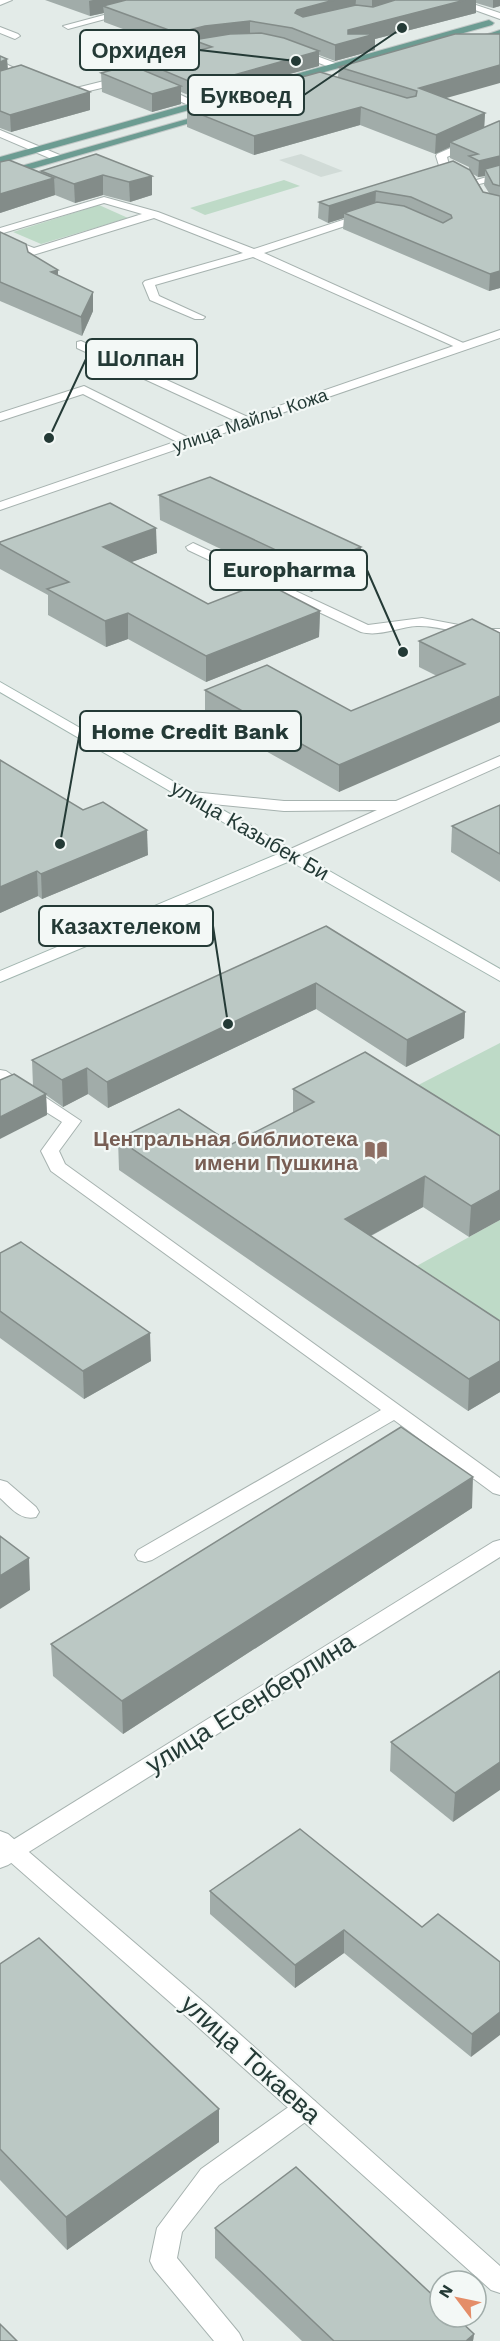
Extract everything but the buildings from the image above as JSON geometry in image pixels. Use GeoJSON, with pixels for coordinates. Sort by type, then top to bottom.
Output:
{"type":"FeatureCollection","features":[{"type":"Feature","properties":{"kind":"main road"},"geometry":{"type":"LineString","coordinates":[[0,160],[500,21]]}},
{"type":"Feature","properties":{"kind":"main road"},"geometry":{"type":"LineString","coordinates":[[466,43],[500,33]]}},
{"type":"Feature","properties":{"kind":"main road"},"geometry":{"type":"LineString","coordinates":[[0,175],[218,113]]}},
{"type":"Feature","properties":{"kind":"street"},"geometry":{"type":"LineString","coordinates":[[0,2],[7,0]]}},
{"type":"Feature","properties":{"kind":"street"},"geometry":{"type":"LineString","coordinates":[[68,26],[171,0]]}},
{"type":"Feature","properties":{"kind":"street"},"geometry":{"type":"LineString","coordinates":[[452,0],[500,16]]}},
{"type":"Feature","properties":{"kind":"street"},"geometry":{"type":"LineString","coordinates":[[0,30],[15,36]]}},
{"type":"Feature","properties":{"kind":"street"},"geometry":{"type":"LineString","coordinates":[[152,59],[227,44]]}},
{"type":"Feature","properties":{"kind":"street"},"geometry":{"type":"LineString","coordinates":[[285,47],[335,66]]}},
{"type":"Feature","properties":{"kind":"street"},"geometry":{"type":"LineString","coordinates":[[92,62],[141,82]]}},
{"type":"Feature","properties":{"kind":"street"},"geometry":{"type":"LineString","coordinates":[[0,64],[25,77],[0,84]]}},
{"type":"Feature","properties":{"kind":"street"},"geometry":{"type":"LineString","coordinates":[[49,89],[68,93],[130,77]]}},
{"type":"Feature","properties":{"kind":"street"},"geometry":{"type":"LineString","coordinates":[[152,86],[197,105]]}},
{"type":"Feature","properties":{"kind":"street"},"geometry":{"type":"LineString","coordinates":[[500,129],[441,156],[444,167],[477,186],[500,176]]}},
{"type":"Feature","properties":{"kind":"street"},"geometry":{"type":"LineString","coordinates":[[0,133],[58,158]]}},
{"type":"Feature","properties":{"kind":"street"},"geometry":{"type":"LineString","coordinates":[[0,231],[104,200],[154,214],[254,253],[464,346]]}},
{"type":"Feature","properties":{"kind":"street"},"geometry":{"type":"LineString","coordinates":[[199,317],[154,298],[149,284],[254,253],[375,213]]}},
{"type":"Feature","properties":{"kind":"street"},"geometry":{"type":"LineString","coordinates":[[0,237],[33,252],[154,214]]}},
{"type":"Feature","properties":{"kind":"street"},"geometry":{"type":"LineString","coordinates":[[33,252],[34,267]]}},
{"type":"Feature","properties":{"kind":"street","name":"улица Майлы Кожа"},"geometry":{"type":"LineString","coordinates":[[0,506],[500,334]]}},
{"type":"Feature","properties":{"kind":"street"},"geometry":{"type":"LineString","coordinates":[[81,345],[246,421]]}},
{"type":"Feature","properties":{"kind":"street"},"geometry":{"type":"LineString","coordinates":[[0,417],[84,390],[187,442]]}},
{"type":"Feature","properties":{"kind":"street"},"geometry":{"type":"LineString","coordinates":[[193,547],[366,629],[390,628],[419,622],[488,635],[500,633]]}},
{"type":"Feature","properties":{"kind":"street","name":"улица Казыбек Би"},"geometry":{"type":"LineString","coordinates":[[0,686],[500,976]]}},
{"type":"Feature","properties":{"kind":"street"},"geometry":{"type":"LineString","coordinates":[[0,977],[292,854],[500,760]]}},
{"type":"Feature","properties":{"kind":"street"},"geometry":{"type":"LineString","coordinates":[[192,797],[284,806],[401,805]]}},
{"type":"Feature","properties":{"kind":"street"},"geometry":{"type":"LineString","coordinates":[[0,1075],[72,1121],[50,1151],[57,1167],[500,1488]]}},
{"type":"Feature","properties":{"kind":"street"},"geometry":{"type":"LineString","coordinates":[[145,1555],[395,1411]]}},
{"type":"Feature","properties":{"kind":"street"},"geometry":{"type":"LineString","coordinates":[[0,1487],[29,1512]]}},
{"type":"Feature","properties":{"kind":"street","name":"улица Есенберлина"},"geometry":{"type":"LineString","coordinates":[[4,1850],[500,1547]]}},
{"type":"Feature","properties":{"kind":"street","name":"улица Токаева"},"geometry":{"type":"LineString","coordinates":[[4,1850],[306,2108],[500,2282]]}},
{"type":"Feature","properties":{"kind":"street"},"geometry":{"type":"LineString","coordinates":[[230,2341],[163,2261],[170,2228],[210,2177],[306,2108]]}},
{"type":"Feature","properties":{"kind":"shaded area"},"geometry":{"type":"Polygon","coordinates":[[[301,154],[343,171],[321,177],[279,160],[301,154]]]}},
{"type":"Feature","properties":{"kind":"green space"},"geometry":{"type":"Polygon","coordinates":[[[284,180],[300,186],[205,215],[190,208],[284,180]]]}},
{"type":"Feature","properties":{"kind":"green space"},"geometry":{"type":"Polygon","coordinates":[[[99,205],[128,218],[41,244],[13,232],[99,205]]]}},
{"type":"Feature","properties":{"kind":"green space"},"geometry":{"type":"Polygon","coordinates":[[[500,1043],[500,1168],[391,1099],[500,1043]]]}},
{"type":"Feature","properties":{"kind":"green space"},"geometry":{"type":"Polygon","coordinates":[[[500,1220],[500,1327],[413,1268],[500,1220]]]}},
{"type":"Feature","properties":{"kind":"place","name":"Буквоед"},"geometry":{"type":"Point","coordinates":[402,28]}},
{"type":"Feature","properties":{"kind":"place","name":"Орхидея"},"geometry":{"type":"Point","coordinates":[296,61]}},
{"type":"Feature","properties":{"kind":"place","name":"Шолпан"},"geometry":{"type":"Point","coordinates":[49,438]}},
{"type":"Feature","properties":{"kind":"place","name":"Europharma"},"geometry":{"type":"Point","coordinates":[403,652]}},
{"type":"Feature","properties":{"kind":"place","name":"Home Credit Bank"},"geometry":{"type":"Point","coordinates":[60,844]}},
{"type":"Feature","properties":{"kind":"place","name":"Казахтелеком"},"geometry":{"type":"Point","coordinates":[228,1024]}},
{"type":"Feature","properties":{"kind":"place","name":"Центральная библиотека имени Пушкина"},"geometry":{"type":"Point","coordinates":[376,1150]}}]}
